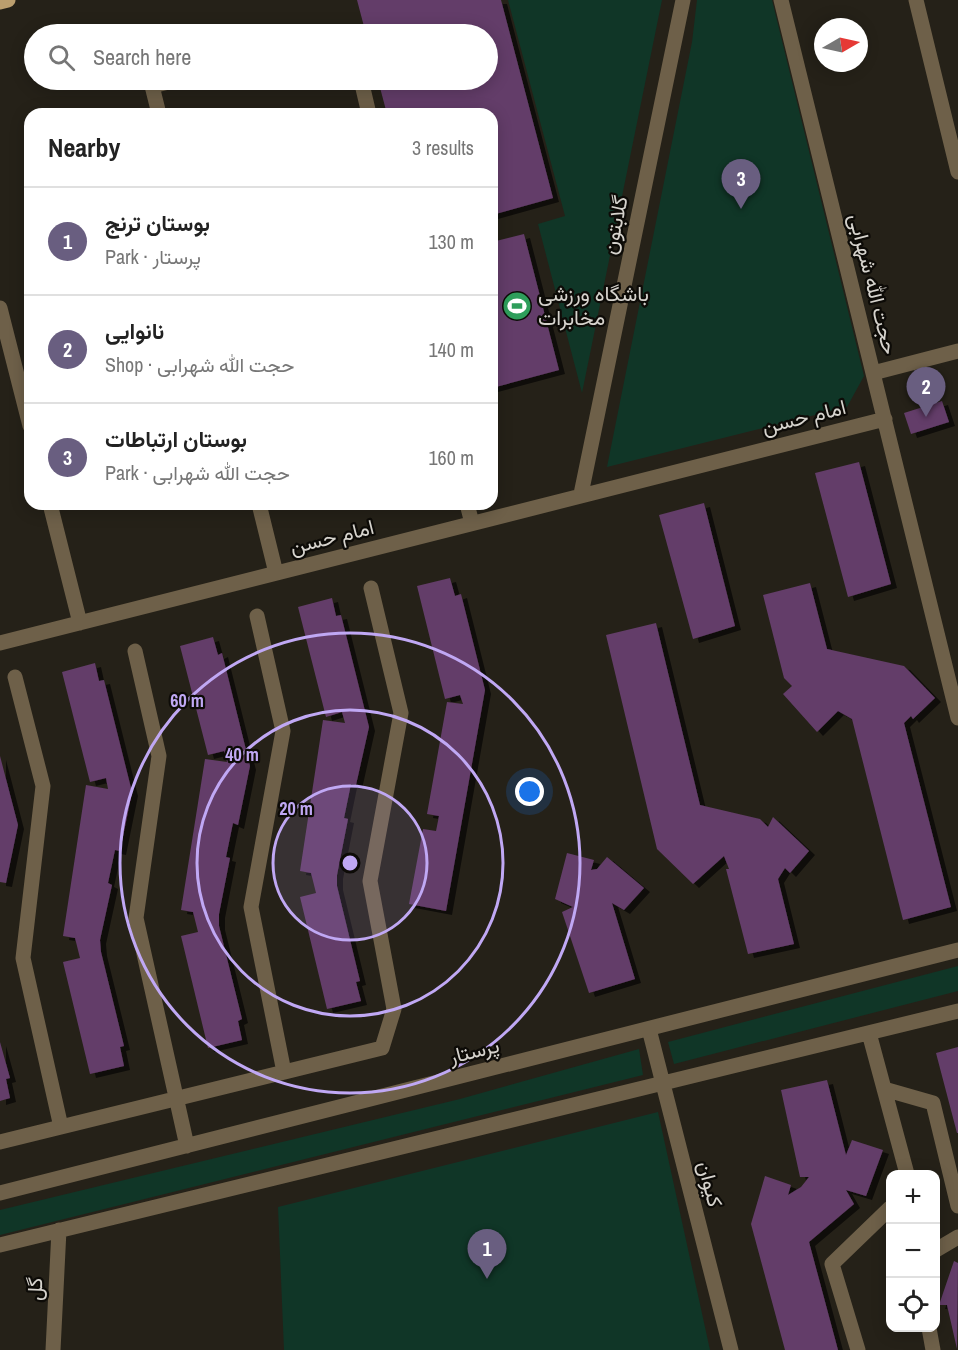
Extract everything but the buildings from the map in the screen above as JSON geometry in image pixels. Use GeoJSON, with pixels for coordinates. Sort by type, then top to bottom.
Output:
{"type":"FeatureCollection","features":[{"type":"Feature","properties":{"kind":"main road"},"geometry":{"type":"LineString","coordinates":[[0,2],[8,0]]}},
{"type":"Feature","properties":{"kind":"street","name":"گلابتون"},"geometry":{"type":"LineString","coordinates":[[581,495],[683,0]]}},
{"type":"Feature","properties":{"kind":"street","name":"حجت الله شهرابی"},"geometry":{"type":"LineString","coordinates":[[781,0],[958,718]]}},
{"type":"Feature","properties":{"kind":"street"},"geometry":{"type":"LineString","coordinates":[[916,0],[958,172]]}},
{"type":"Feature","properties":{"kind":"street"},"geometry":{"type":"LineString","coordinates":[[153,90],[158,108]]}},
{"type":"Feature","properties":{"kind":"street"},"geometry":{"type":"LineString","coordinates":[[363,90],[368,108]]}},
{"type":"Feature","properties":{"kind":"street"},"geometry":{"type":"LineString","coordinates":[[0,308],[24,402]]}},
{"type":"Feature","properties":{"kind":"street"},"geometry":{"type":"LineString","coordinates":[[873,373],[958,351]]}},
{"type":"Feature","properties":{"kind":"street","name":"امام حسن"},"geometry":{"type":"LineString","coordinates":[[0,643],[885,419]]}},
{"type":"Feature","properties":{"kind":"street"},"geometry":{"type":"LineString","coordinates":[[52,510],[80,622]]}},
{"type":"Feature","properties":{"kind":"street"},"geometry":{"type":"LineString","coordinates":[[260,510],[276,573]]}},
{"type":"Feature","properties":{"kind":"street"},"geometry":{"type":"LineString","coordinates":[[469,510],[472,523]]}},
{"type":"Feature","properties":{"kind":"street"},"geometry":{"type":"LineString","coordinates":[[0,1142],[382,1048],[394,1009],[370,881],[401,713],[371,588]]}},
{"type":"Feature","properties":{"kind":"street"},"geometry":{"type":"LineString","coordinates":[[257,616],[283,732],[251,907],[285,1072]]}},
{"type":"Feature","properties":{"kind":"street"},"geometry":{"type":"LineString","coordinates":[[135,651],[159,756],[136,918],[187,1146]]}},
{"type":"Feature","properties":{"kind":"street"},"geometry":{"type":"LineString","coordinates":[[15,677],[43,786],[23,958],[61,1127]]}},
{"type":"Feature","properties":{"kind":"street","name":"پرستار"},"geometry":{"type":"LineString","coordinates":[[0,1193],[958,950]]}},
{"type":"Feature","properties":{"kind":"street"},"geometry":{"type":"LineString","coordinates":[[0,1245],[958,1011]]}},
{"type":"Feature","properties":{"kind":"street","name":"کیوان"},"geometry":{"type":"LineString","coordinates":[[649,1029],[730,1350]]}},
{"type":"Feature","properties":{"kind":"street"},"geometry":{"type":"LineString","coordinates":[[869,1033],[906,1170]]}},
{"type":"Feature","properties":{"kind":"street"},"geometry":{"type":"LineString","coordinates":[[884,1089],[933,1103],[958,1206]]}},
{"type":"Feature","properties":{"kind":"street"},"geometry":{"type":"LineString","coordinates":[[858,1350],[832,1264],[886,1213]]}},
{"type":"Feature","properties":{"kind":"street","name":"گل"},"geometry":{"type":"LineString","coordinates":[[53,1350],[59,1230]]}},
{"type":"Feature","properties":{"kind":"street"},"geometry":{"type":"LineString","coordinates":[[940,1248],[958,1237]]}},
{"type":"Feature","properties":{"kind":"street"},"geometry":{"type":"LineString","coordinates":[[930,1332],[933,1350]]}},
{"type":"Feature","properties":{"kind":"green space"},"geometry":{"type":"Polygon","coordinates":[[[508,0],[662,0],[582,393],[538,224],[565,216],[508,0]]]}},
{"type":"Feature","properties":{"kind":"green space"},"geometry":{"type":"Polygon","coordinates":[[[697,0],[772,0],[864,376],[847,407],[607,467],[692,42],[697,0]]]}},
{"type":"Feature","properties":{"kind":"green space"},"geometry":{"type":"Polygon","coordinates":[[[958,966],[958,991],[674,1064],[668,1042],[958,966]]]}},
{"type":"Feature","properties":{"kind":"green space"},"geometry":{"type":"Polygon","coordinates":[[[639,1049],[643,1075],[0,1235],[0,1210],[460,1099],[639,1049]]]}},
{"type":"Feature","properties":{"kind":"green space"},"geometry":{"type":"Polygon","coordinates":[[[658,1112],[710,1350],[284,1350],[278,1207],[658,1112]]]}},
{"type":"Feature","properties":{"kind":"place","name":"بوستان ارتباطات"},"geometry":{"type":"Point","coordinates":[741,209]}},
{"type":"Feature","properties":{"kind":"place","name":"باشگاه ورزشی مخابرات"},"geometry":{"type":"Point","coordinates":[517,306]}},
{"type":"Feature","properties":{"kind":"place","name":"نانوایی"},"geometry":{"type":"Point","coordinates":[926,417]}},
{"type":"Feature","properties":{"kind":"place","name":"بوستان ترنج"},"geometry":{"type":"Point","coordinates":[487,1279]}}]}
